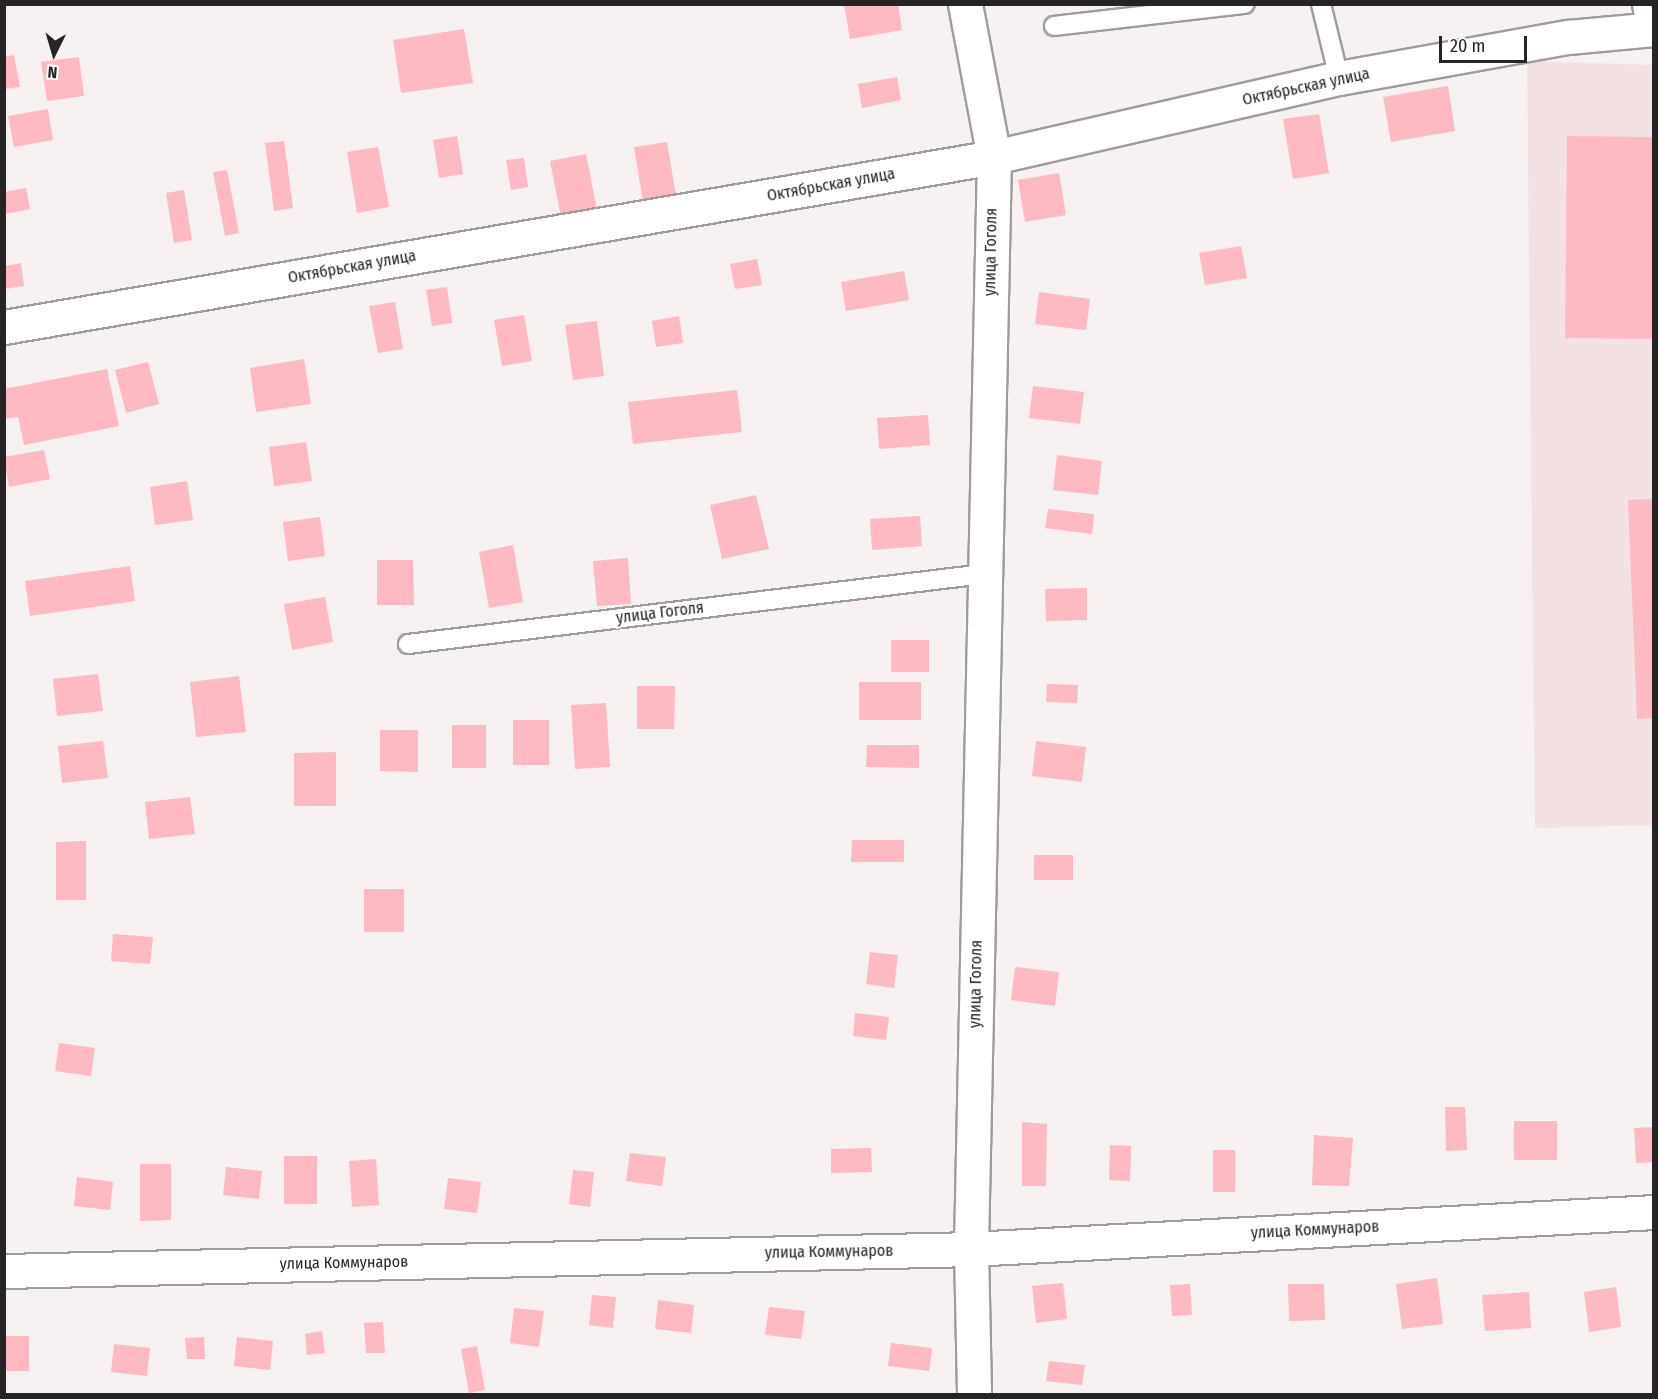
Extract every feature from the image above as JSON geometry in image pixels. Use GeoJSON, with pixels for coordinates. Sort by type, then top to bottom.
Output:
{"type":"FeatureCollection","features":[{"type":"Feature","properties":{"kind":"street","name":"улица Гоголя"},"geometry":{"type":"LineString","coordinates":[[965,4],[994,157],[971,1249],[974,1395]]}},
{"type":"Feature","properties":{"kind":"street","name":"Октябрьская улица"},"geometry":{"type":"LineString","coordinates":[[4,327],[994,157],[1339,78],[1647,21]]}},
{"type":"Feature","properties":{"kind":"street","name":"улица Коммунаров"},"geometry":{"type":"LineString","coordinates":[[4,1271],[971,1249],[1653,1212]]}},
{"type":"Feature","properties":{"kind":"lane"},"geometry":{"type":"LineString","coordinates":[[1054,26],[1245,4]]}},
{"type":"Feature","properties":{"kind":"lane"},"geometry":{"type":"LineString","coordinates":[[1321,4],[1339,78]]}},
{"type":"Feature","properties":{"kind":"lane","name":"улица Гоголя"},"geometry":{"type":"LineString","coordinates":[[408,644],[984,574]]}},
{"type":"Feature","properties":{"kind":"shaded area"},"geometry":{"type":"Polygon","coordinates":[[[1527,61],[1653,65],[1653,825],[1535,828],[1527,61]]]}},
{"type":"Feature","properties":{"kind":"building"},"geometry":{"type":"Polygon","coordinates":[[[844,4],[898,4],[902,30],[850,39],[844,4]]]}},
{"type":"Feature","properties":{"kind":"building"},"geometry":{"type":"Polygon","coordinates":[[[464,29],[473,83],[401,93],[393,40],[464,29]]]}},
{"type":"Feature","properties":{"kind":"building"},"geometry":{"type":"Polygon","coordinates":[[[14,55],[20,87],[4,89],[4,57],[14,55]]]}},
{"type":"Feature","properties":{"kind":"building"},"geometry":{"type":"Polygon","coordinates":[[[79,57],[84,96],[47,101],[41,62],[79,57]]]}},
{"type":"Feature","properties":{"kind":"building"},"geometry":{"type":"Polygon","coordinates":[[[897,77],[901,100],[862,108],[858,84],[897,77]]]}},
{"type":"Feature","properties":{"kind":"building"},"geometry":{"type":"Polygon","coordinates":[[[1448,86],[1455,131],[1391,142],[1383,97],[1448,86]]]}},
{"type":"Feature","properties":{"kind":"building"},"geometry":{"type":"Polygon","coordinates":[[[48,109],[53,140],[14,147],[8,116],[48,109]]]}},
{"type":"Feature","properties":{"kind":"building"},"geometry":{"type":"Polygon","coordinates":[[[1319,114],[1329,173],[1293,179],[1283,119],[1319,114]]]}},
{"type":"Feature","properties":{"kind":"building"},"geometry":{"type":"Polygon","coordinates":[[[457,136],[463,174],[439,178],[433,140],[457,136]]]}},
{"type":"Feature","properties":{"kind":"building"},"geometry":{"type":"Polygon","coordinates":[[[1567,136],[1654,137],[1654,339],[1565,338],[1567,136]]]}},
{"type":"Feature","properties":{"kind":"building"},"geometry":{"type":"Polygon","coordinates":[[[284,141],[293,208],[274,211],[265,143],[284,141]]]}},
{"type":"Feature","properties":{"kind":"building"},"geometry":{"type":"Polygon","coordinates":[[[667,142],[676,196],[643,202],[634,147],[667,142]]]}},
{"type":"Feature","properties":{"kind":"building"},"geometry":{"type":"Polygon","coordinates":[[[378,147],[389,207],[357,213],[347,152],[378,147]]]}},
{"type":"Feature","properties":{"kind":"building"},"geometry":{"type":"Polygon","coordinates":[[[586,154],[597,210],[561,217],[550,161],[586,154]]]}},
{"type":"Feature","properties":{"kind":"building"},"geometry":{"type":"Polygon","coordinates":[[[524,158],[528,187],[511,190],[506,160],[524,158]]]}},
{"type":"Feature","properties":{"kind":"building"},"geometry":{"type":"Polygon","coordinates":[[[227,170],[239,233],[225,236],[213,172],[227,170]]]}},
{"type":"Feature","properties":{"kind":"building"},"geometry":{"type":"Polygon","coordinates":[[[1059,173],[1066,215],[1025,222],[1018,180],[1059,173]]]}},
{"type":"Feature","properties":{"kind":"building"},"geometry":{"type":"Polygon","coordinates":[[[26,188],[30,209],[4,214],[4,192],[26,188]]]}},
{"type":"Feature","properties":{"kind":"building"},"geometry":{"type":"Polygon","coordinates":[[[184,190],[192,240],[174,243],[166,193],[184,190]]]}},
{"type":"Feature","properties":{"kind":"building"},"geometry":{"type":"Polygon","coordinates":[[[1241,246],[1247,278],[1205,285],[1199,253],[1241,246]]]}},
{"type":"Feature","properties":{"kind":"building"},"geometry":{"type":"Polygon","coordinates":[[[757,259],[762,285],[735,289],[730,264],[757,259]]]}},
{"type":"Feature","properties":{"kind":"building"},"geometry":{"type":"Polygon","coordinates":[[[21,263],[24,286],[4,289],[4,266],[21,263]]]}},
{"type":"Feature","properties":{"kind":"building"},"geometry":{"type":"Polygon","coordinates":[[[904,271],[909,300],[846,311],[841,282],[904,271]]]}},
{"type":"Feature","properties":{"kind":"building"},"geometry":{"type":"Polygon","coordinates":[[[447,287],[452,323],[432,326],[426,290],[447,287]]]}},
{"type":"Feature","properties":{"kind":"building"},"geometry":{"type":"Polygon","coordinates":[[[1039,292],[1090,299],[1086,330],[1035,324],[1039,292]]]}},
{"type":"Feature","properties":{"kind":"building"},"geometry":{"type":"Polygon","coordinates":[[[395,302],[403,349],[378,353],[369,306],[395,302]]]}},
{"type":"Feature","properties":{"kind":"building"},"geometry":{"type":"Polygon","coordinates":[[[524,315],[532,361],[502,366],[494,320],[524,315]]]}},
{"type":"Feature","properties":{"kind":"building"},"geometry":{"type":"Polygon","coordinates":[[[679,316],[683,343],[656,347],[652,321],[679,316]]]}},
{"type":"Feature","properties":{"kind":"building"},"geometry":{"type":"Polygon","coordinates":[[[597,321],[604,376],[573,380],[565,325],[597,321]]]}},
{"type":"Feature","properties":{"kind":"building"},"geometry":{"type":"Polygon","coordinates":[[[304,359],[311,404],[256,412],[250,368],[304,359]]]}},
{"type":"Feature","properties":{"kind":"building"},"geometry":{"type":"Polygon","coordinates":[[[148,362],[159,404],[126,413],[115,370],[148,362]]]}},
{"type":"Feature","properties":{"kind":"building"},"geometry":{"type":"Polygon","coordinates":[[[107,369],[119,426],[24,445],[18,417],[4,419],[4,389],[107,369]]]}},
{"type":"Feature","properties":{"kind":"building"},"geometry":{"type":"Polygon","coordinates":[[[1033,386],[1084,392],[1080,424],[1029,418],[1033,386]]]}},
{"type":"Feature","properties":{"kind":"building"},"geometry":{"type":"Polygon","coordinates":[[[737,390],[742,432],[633,444],[628,402],[737,390]]]}},
{"type":"Feature","properties":{"kind":"building"},"geometry":{"type":"Polygon","coordinates":[[[928,415],[930,445],[879,449],[877,418],[928,415]]]}},
{"type":"Feature","properties":{"kind":"building"},"geometry":{"type":"Polygon","coordinates":[[[306,442],[312,481],[274,486],[269,447],[306,442]]]}},
{"type":"Feature","properties":{"kind":"building"},"geometry":{"type":"Polygon","coordinates":[[[44,450],[50,479],[9,487],[4,457],[44,450]]]}},
{"type":"Feature","properties":{"kind":"building"},"geometry":{"type":"Polygon","coordinates":[[[1057,455],[1102,461],[1098,495],[1053,490],[1057,455]]]}},
{"type":"Feature","properties":{"kind":"building"},"geometry":{"type":"Polygon","coordinates":[[[187,481],[193,520],[155,525],[150,487],[187,481]]]}},
{"type":"Feature","properties":{"kind":"building"},"geometry":{"type":"Polygon","coordinates":[[[756,495],[769,549],[722,559],[710,505],[756,495]]]}},
{"type":"Feature","properties":{"kind":"building"},"geometry":{"type":"Polygon","coordinates":[[[1654,499],[1654,718],[1637,719],[1628,500],[1654,499]]]}},
{"type":"Feature","properties":{"kind":"building"},"geometry":{"type":"Polygon","coordinates":[[[1048,509],[1094,514],[1092,534],[1045,528],[1048,509]]]}},
{"type":"Feature","properties":{"kind":"building"},"geometry":{"type":"Polygon","coordinates":[[[920,516],[922,546],[872,550],[870,519],[920,516]]]}},
{"type":"Feature","properties":{"kind":"building"},"geometry":{"type":"Polygon","coordinates":[[[320,517],[325,556],[288,561],[283,522],[320,517]]]}},
{"type":"Feature","properties":{"kind":"building"},"geometry":{"type":"Polygon","coordinates":[[[513,545],[523,602],[489,608],[479,552],[513,545]]]}},
{"type":"Feature","properties":{"kind":"building"},"geometry":{"type":"Polygon","coordinates":[[[628,558],[631,604],[597,606],[593,561],[628,558]]]}},
{"type":"Feature","properties":{"kind":"building"},"geometry":{"type":"Polygon","coordinates":[[[377,560],[413,560],[414,605],[377,605],[377,560]]]}},
{"type":"Feature","properties":{"kind":"building"},"geometry":{"type":"Polygon","coordinates":[[[130,566],[135,601],[30,616],[25,581],[130,566]]]}},
{"type":"Feature","properties":{"kind":"building"},"geometry":{"type":"Polygon","coordinates":[[[1087,588],[1087,620],[1046,621],[1045,589],[1087,588]]]}},
{"type":"Feature","properties":{"kind":"building"},"geometry":{"type":"Polygon","coordinates":[[[325,597],[333,642],[292,650],[284,604],[325,597]]]}},
{"type":"Feature","properties":{"kind":"building"},"geometry":{"type":"Polygon","coordinates":[[[891,640],[929,640],[929,672],[891,672],[891,640]]]}},
{"type":"Feature","properties":{"kind":"building"},"geometry":{"type":"Polygon","coordinates":[[[98,674],[103,711],[57,716],[53,679],[98,674]]]}},
{"type":"Feature","properties":{"kind":"building"},"geometry":{"type":"Polygon","coordinates":[[[239,676],[246,732],[196,737],[190,682],[239,676]]]}},
{"type":"Feature","properties":{"kind":"building"},"geometry":{"type":"Polygon","coordinates":[[[859,682],[921,682],[921,720],[859,720],[859,682]]]}},
{"type":"Feature","properties":{"kind":"building"},"geometry":{"type":"Polygon","coordinates":[[[1047,684],[1078,685],[1077,703],[1046,702],[1047,684]]]}},
{"type":"Feature","properties":{"kind":"building"},"geometry":{"type":"Polygon","coordinates":[[[637,686],[675,686],[674,729],[637,729],[637,686]]]}},
{"type":"Feature","properties":{"kind":"building"},"geometry":{"type":"Polygon","coordinates":[[[606,703],[610,767],[575,769],[571,705],[606,703]]]}},
{"type":"Feature","properties":{"kind":"building"},"geometry":{"type":"Polygon","coordinates":[[[513,720],[549,720],[549,765],[513,765],[513,720]]]}},
{"type":"Feature","properties":{"kind":"building"},"geometry":{"type":"Polygon","coordinates":[[[452,725],[486,725],[486,768],[452,768],[452,725]]]}},
{"type":"Feature","properties":{"kind":"building"},"geometry":{"type":"Polygon","coordinates":[[[380,730],[418,730],[418,772],[380,771],[380,730]]]}},
{"type":"Feature","properties":{"kind":"building"},"geometry":{"type":"Polygon","coordinates":[[[103,741],[108,778],[62,783],[58,746],[103,741]]]}},
{"type":"Feature","properties":{"kind":"building"},"geometry":{"type":"Polygon","coordinates":[[[1036,741],[1086,747],[1082,782],[1032,776],[1036,741]]]}},
{"type":"Feature","properties":{"kind":"building"},"geometry":{"type":"Polygon","coordinates":[[[867,745],[919,745],[919,768],[866,767],[867,745]]]}},
{"type":"Feature","properties":{"kind":"building"},"geometry":{"type":"Polygon","coordinates":[[[336,752],[336,806],[294,806],[294,753],[336,752]]]}},
{"type":"Feature","properties":{"kind":"building"},"geometry":{"type":"Polygon","coordinates":[[[190,797],[195,834],[149,839],[145,802],[190,797]]]}},
{"type":"Feature","properties":{"kind":"building"},"geometry":{"type":"Polygon","coordinates":[[[852,840],[904,840],[904,862],[851,862],[852,840]]]}},
{"type":"Feature","properties":{"kind":"building"},"geometry":{"type":"Polygon","coordinates":[[[86,841],[86,900],[56,900],[56,842],[86,841]]]}},
{"type":"Feature","properties":{"kind":"building"},"geometry":{"type":"Polygon","coordinates":[[[1034,855],[1073,855],[1073,880],[1034,880],[1034,855]]]}},
{"type":"Feature","properties":{"kind":"building"},"geometry":{"type":"Polygon","coordinates":[[[364,889],[404,889],[404,932],[364,932],[364,889]]]}},
{"type":"Feature","properties":{"kind":"building"},"geometry":{"type":"Polygon","coordinates":[[[113,934],[153,937],[150,964],[111,961],[113,934]]]}},
{"type":"Feature","properties":{"kind":"building"},"geometry":{"type":"Polygon","coordinates":[[[870,952],[898,955],[894,988],[866,984],[870,952]]]}},
{"type":"Feature","properties":{"kind":"building"},"geometry":{"type":"Polygon","coordinates":[[[1015,967],[1059,972],[1055,1006],[1011,1000],[1015,967]]]}},
{"type":"Feature","properties":{"kind":"building"},"geometry":{"type":"Polygon","coordinates":[[[855,1013],[889,1017],[886,1040],[853,1036],[855,1013]]]}},
{"type":"Feature","properties":{"kind":"building"},"geometry":{"type":"Polygon","coordinates":[[[59,1043],[95,1048],[91,1076],[55,1071],[59,1043]]]}},
{"type":"Feature","properties":{"kind":"building"},"geometry":{"type":"Polygon","coordinates":[[[1445,1107],[1465,1107],[1467,1150],[1446,1151],[1445,1107]]]}},
{"type":"Feature","properties":{"kind":"building"},"geometry":{"type":"Polygon","coordinates":[[[1514,1121],[1557,1121],[1557,1160],[1514,1160],[1514,1121]]]}},
{"type":"Feature","properties":{"kind":"building"},"geometry":{"type":"Polygon","coordinates":[[[1022,1122],[1047,1124],[1046,1186],[1022,1186],[1022,1122]]]}},
{"type":"Feature","properties":{"kind":"building"},"geometry":{"type":"Polygon","coordinates":[[[1654,1127],[1654,1162],[1636,1163],[1634,1128],[1654,1127]]]}},
{"type":"Feature","properties":{"kind":"building"},"geometry":{"type":"Polygon","coordinates":[[[1314,1135],[1353,1138],[1349,1186],[1312,1185],[1314,1135]]]}},
{"type":"Feature","properties":{"kind":"building"},"geometry":{"type":"Polygon","coordinates":[[[1110,1145],[1131,1146],[1130,1181],[1109,1180],[1110,1145]]]}},
{"type":"Feature","properties":{"kind":"building"},"geometry":{"type":"Polygon","coordinates":[[[871,1148],[872,1172],[831,1173],[831,1149],[871,1148]]]}},
{"type":"Feature","properties":{"kind":"building"},"geometry":{"type":"Polygon","coordinates":[[[1213,1150],[1235,1150],[1235,1192],[1213,1192],[1213,1150]]]}},
{"type":"Feature","properties":{"kind":"building"},"geometry":{"type":"Polygon","coordinates":[[[630,1153],[666,1157],[662,1186],[626,1181],[630,1153]]]}},
{"type":"Feature","properties":{"kind":"building"},"geometry":{"type":"Polygon","coordinates":[[[284,1156],[317,1156],[317,1204],[284,1204],[284,1156]]]}},
{"type":"Feature","properties":{"kind":"building"},"geometry":{"type":"Polygon","coordinates":[[[376,1159],[379,1205],[352,1207],[349,1161],[376,1159]]]}},
{"type":"Feature","properties":{"kind":"building"},"geometry":{"type":"Polygon","coordinates":[[[140,1164],[171,1164],[171,1220],[140,1221],[140,1164]]]}},
{"type":"Feature","properties":{"kind":"building"},"geometry":{"type":"Polygon","coordinates":[[[226,1167],[262,1171],[259,1199],[223,1195],[226,1167]]]}},
{"type":"Feature","properties":{"kind":"building"},"geometry":{"type":"Polygon","coordinates":[[[573,1170],[594,1172],[590,1207],[569,1204],[573,1170]]]}},
{"type":"Feature","properties":{"kind":"building"},"geometry":{"type":"Polygon","coordinates":[[[77,1177],[113,1182],[110,1210],[74,1206],[77,1177]]]}},
{"type":"Feature","properties":{"kind":"building"},"geometry":{"type":"Polygon","coordinates":[[[448,1178],[481,1182],[477,1213],[444,1209],[448,1178]]]}},
{"type":"Feature","properties":{"kind":"building"},"geometry":{"type":"Polygon","coordinates":[[[1437,1278],[1443,1324],[1402,1329],[1396,1284],[1437,1278]]]}},
{"type":"Feature","properties":{"kind":"building"},"geometry":{"type":"Polygon","coordinates":[[[1063,1283],[1067,1319],[1036,1323],[1032,1286],[1063,1283]]]}},
{"type":"Feature","properties":{"kind":"building"},"geometry":{"type":"Polygon","coordinates":[[[1190,1284],[1192,1315],[1172,1316],[1170,1285],[1190,1284]]]}},
{"type":"Feature","properties":{"kind":"building"},"geometry":{"type":"Polygon","coordinates":[[[1288,1284],[1324,1284],[1325,1320],[1289,1321],[1288,1284]]]}},
{"type":"Feature","properties":{"kind":"building"},"geometry":{"type":"Polygon","coordinates":[[[1616,1287],[1621,1327],[1589,1332],[1584,1292],[1616,1287]]]}},
{"type":"Feature","properties":{"kind":"building"},"geometry":{"type":"Polygon","coordinates":[[[1529,1292],[1531,1328],[1485,1331],[1482,1295],[1529,1292]]]}},
{"type":"Feature","properties":{"kind":"building"},"geometry":{"type":"Polygon","coordinates":[[[592,1295],[616,1297],[613,1328],[589,1325],[592,1295]]]}},
{"type":"Feature","properties":{"kind":"building"},"geometry":{"type":"Polygon","coordinates":[[[658,1300],[694,1305],[691,1333],[655,1329],[658,1300]]]}},
{"type":"Feature","properties":{"kind":"building"},"geometry":{"type":"Polygon","coordinates":[[[769,1307],[805,1311],[801,1339],[765,1335],[769,1307]]]}},
{"type":"Feature","properties":{"kind":"building"},"geometry":{"type":"Polygon","coordinates":[[[514,1308],[544,1311],[539,1347],[510,1343],[514,1308]]]}},
{"type":"Feature","properties":{"kind":"building"},"geometry":{"type":"Polygon","coordinates":[[[383,1322],[385,1353],[366,1353],[364,1323],[383,1322]]]}},
{"type":"Feature","properties":{"kind":"building"},"geometry":{"type":"Polygon","coordinates":[[[322,1331],[325,1353],[307,1355],[305,1334],[322,1331]]]}},
{"type":"Feature","properties":{"kind":"building"},"geometry":{"type":"Polygon","coordinates":[[[6,1336],[29,1336],[29,1371],[6,1371],[6,1336]]]}},
{"type":"Feature","properties":{"kind":"building"},"geometry":{"type":"Polygon","coordinates":[[[204,1337],[205,1359],[187,1359],[185,1338],[204,1337]]]}},
{"type":"Feature","properties":{"kind":"building"},"geometry":{"type":"Polygon","coordinates":[[[237,1337],[273,1341],[270,1370],[234,1366],[237,1337]]]}},
{"type":"Feature","properties":{"kind":"building"},"geometry":{"type":"Polygon","coordinates":[[[891,1343],[932,1348],[929,1371],[888,1366],[891,1343]]]}},
{"type":"Feature","properties":{"kind":"building"},"geometry":{"type":"Polygon","coordinates":[[[114,1344],[150,1348],[147,1376],[111,1372],[114,1344]]]}},
{"type":"Feature","properties":{"kind":"building"},"geometry":{"type":"Polygon","coordinates":[[[477,1346],[485,1390],[469,1393],[461,1349],[477,1346]]]}},
{"type":"Feature","properties":{"kind":"building"},"geometry":{"type":"Polygon","coordinates":[[[1049,1361],[1085,1365],[1082,1385],[1046,1381],[1049,1361]]]}}]}
